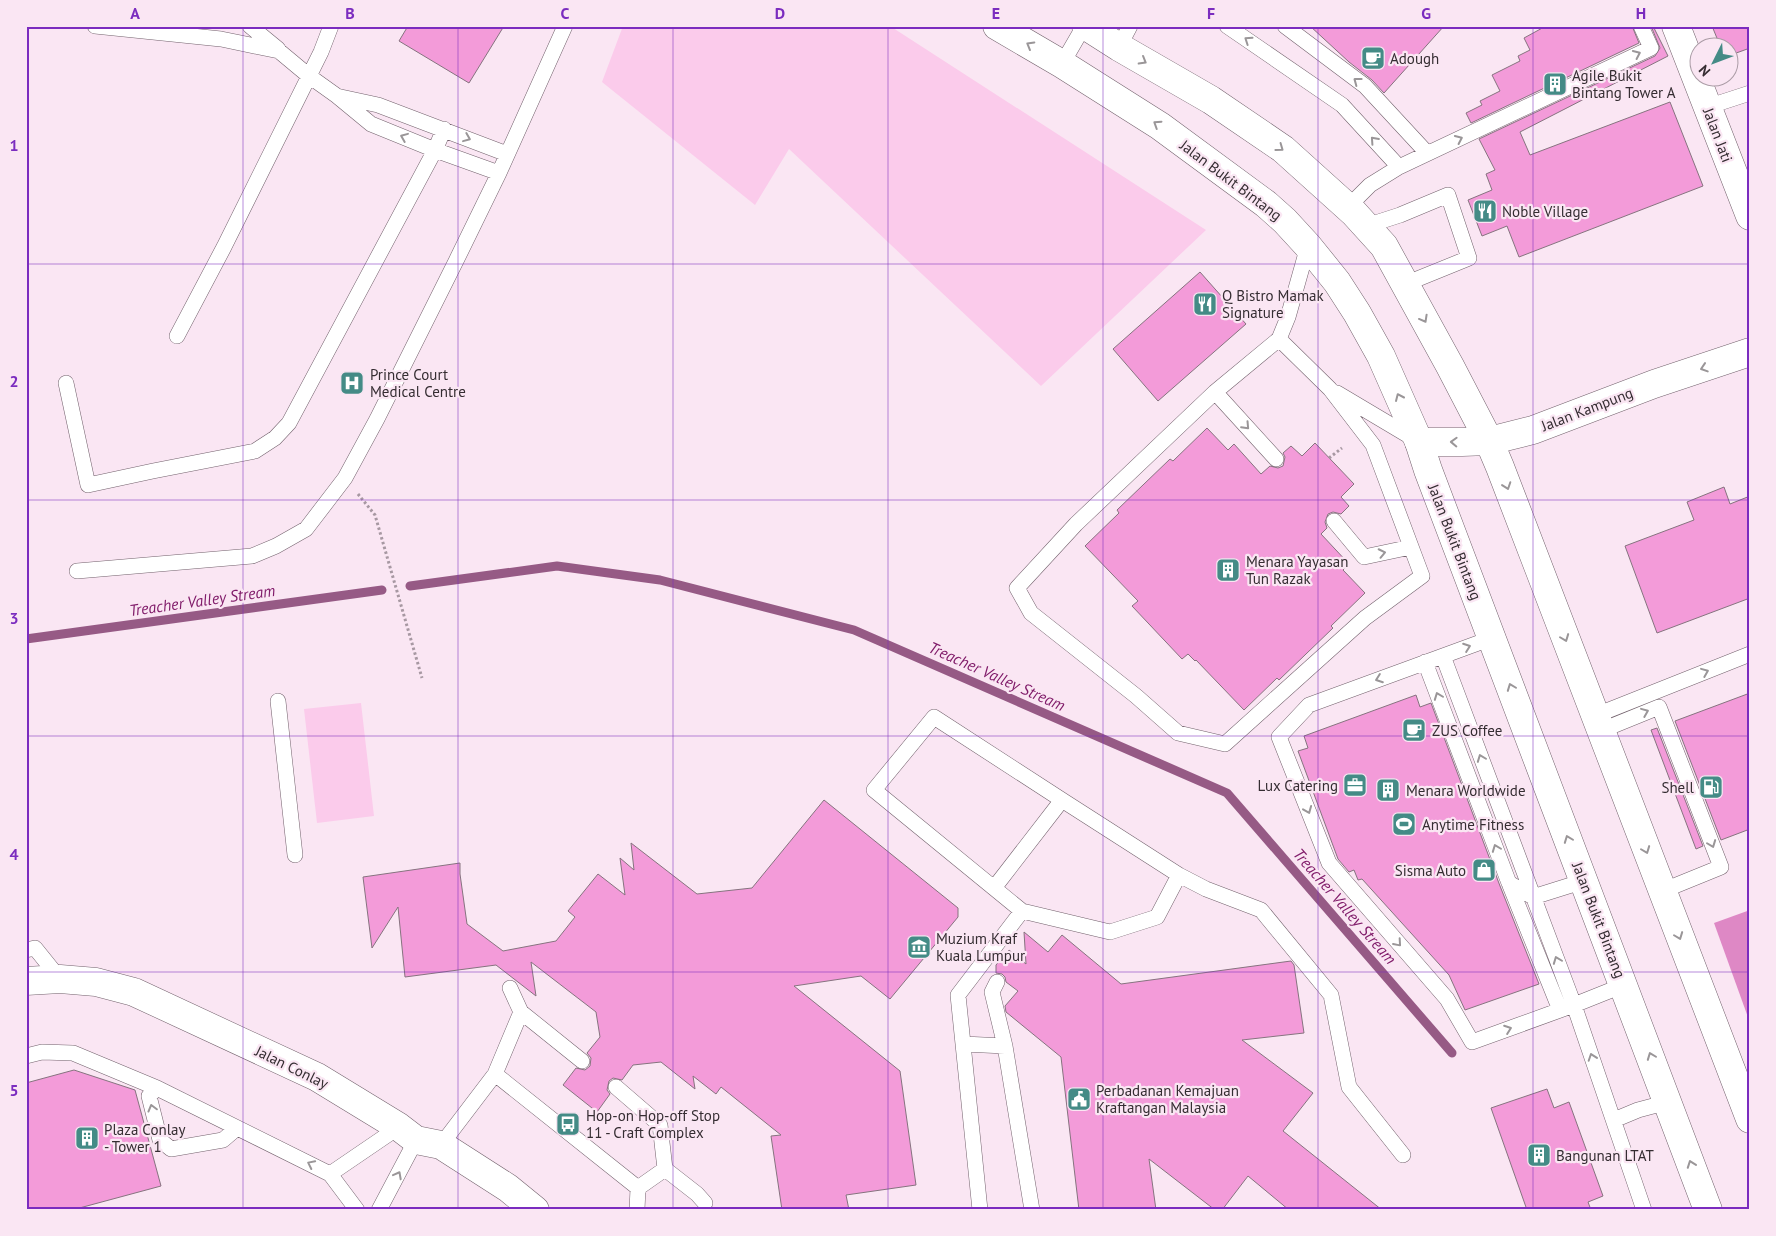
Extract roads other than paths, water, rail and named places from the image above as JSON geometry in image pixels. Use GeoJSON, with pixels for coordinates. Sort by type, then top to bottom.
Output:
{"type":"FeatureCollection","features":[{"type":"Feature","properties":{"kind":"main road","name":"Jalan Bukit Bintang"},"geometry":{"type":"LineString","coordinates":[[997,26],[1062,64],[1160,126],[1266,204],[1308,246],[1337,282],[1357,313],[1377,349],[1419,442],[1708,1210]]}},
{"type":"Feature","properties":{"kind":"main road"},"geometry":{"type":"LineString","coordinates":[[1085,26],[1125,37],[1210,100],[1282,149],[1357,217],[1384,246],[1489,441],[1500,467],[1662,891],[1745,1091],[1750,1119]]}},
{"type":"Feature","properties":{"kind":"main road","name":"Jalan Jati"},"geometry":{"type":"LineString","coordinates":[[1676,26],[1750,216]]}},
{"type":"Feature","properties":{"kind":"main road","name":"Jalan Kampung"},"geometry":{"type":"LineString","coordinates":[[1419,442],[1489,441],[1533,430],[1654,384],[1750,352]]}},
{"type":"Feature","properties":{"kind":"main road","name":"Jalan Conlay"},"geometry":{"type":"LineString","coordinates":[[26,981],[60,978],[96,982],[134,992],[317,1077],[508,1188],[535,1210]]}},
{"type":"Feature","properties":{"kind":"lane"},"geometry":{"type":"LineString","coordinates":[[94,26],[221,39],[279,51]]}},
{"type":"Feature","properties":{"kind":"lane"},"geometry":{"type":"LineString","coordinates":[[190,26],[221,39]]}},
{"type":"Feature","properties":{"kind":"lane"},"geometry":{"type":"LineString","coordinates":[[250,26],[309,76],[371,124],[499,173]]}},
{"type":"Feature","properties":{"kind":"lane"},"geometry":{"type":"LineString","coordinates":[[177,336],[224,247],[309,76],[331,26]]}},
{"type":"Feature","properties":{"kind":"lane"},"geometry":{"type":"LineString","coordinates":[[77,570],[252,556],[276,546],[306,529],[345,478],[377,419],[499,173],[566,26]]}},
{"type":"Feature","properties":{"kind":"lane"},"geometry":{"type":"LineString","coordinates":[[1062,64],[1085,26]]}},
{"type":"Feature","properties":{"kind":"lane"},"geometry":{"type":"LineString","coordinates":[[1227,26],[1342,105],[1399,167]]}},
{"type":"Feature","properties":{"kind":"lane"},"geometry":{"type":"LineString","coordinates":[[1285,26],[1365,86],[1427,153]]}},
{"type":"Feature","properties":{"kind":"lane"},"geometry":{"type":"LineString","coordinates":[[1405,284],[1469,258],[1448,194],[1400,215],[1357,217],[1370,185],[1427,153],[1651,48],[1641,26]]}},
{"type":"Feature","properties":{"kind":"lane"},"geometry":{"type":"LineString","coordinates":[[1707,107],[1750,93]]}},
{"type":"Feature","properties":{"kind":"lane"},"geometry":{"type":"LineString","coordinates":[[337,96],[378,105],[507,154]]}},
{"type":"Feature","properties":{"kind":"lane"},"geometry":{"type":"LineString","coordinates":[[66,383],[88,485],[255,451],[275,438],[289,423],[435,150],[444,129]]}},
{"type":"Feature","properties":{"kind":"lane"},"geometry":{"type":"LineString","coordinates":[[1279,339],[1330,389],[1372,445],[1422,576],[1365,618],[1225,744],[1178,733],[1136,696],[1031,613],[1017,588],[1076,524],[1215,392],[1279,339],[1288,317],[1308,246]]}},
{"type":"Feature","properties":{"kind":"lane"},"geometry":{"type":"LineString","coordinates":[[1330,389],[1419,442]]}},
{"type":"Feature","properties":{"kind":"lane"},"geometry":{"type":"LineString","coordinates":[[1215,392],[1276,459]]}},
{"type":"Feature","properties":{"kind":"lane"},"geometry":{"type":"LineString","coordinates":[[1334,521],[1364,557],[1411,547]]}},
{"type":"Feature","properties":{"kind":"lane"},"geometry":{"type":"LineString","coordinates":[[1492,638],[1309,705],[1279,737],[1329,863],[1447,999],[1472,1042],[1624,985]]}},
{"type":"Feature","properties":{"kind":"lane"},"geometry":{"type":"LineString","coordinates":[[1597,724],[1750,654]]}},
{"type":"Feature","properties":{"kind":"lane"},"geometry":{"type":"LineString","coordinates":[[1442,656],[1574,1005],[1644,1210]]}},
{"type":"Feature","properties":{"kind":"lane"},"geometry":{"type":"LineString","coordinates":[[1425,662],[1509,883],[1560,1010]]}},
{"type":"Feature","properties":{"kind":"lane"},"geometry":{"type":"LineString","coordinates":[[278,701],[295,854]]}},
{"type":"Feature","properties":{"kind":"lane"},"geometry":{"type":"LineString","coordinates":[[1597,724],[1659,706],[1721,867],[1662,891]]}},
{"type":"Feature","properties":{"kind":"lane"},"geometry":{"type":"LineString","coordinates":[[1179,875],[1157,917],[1110,932],[1022,911],[874,790],[934,717],[1179,875],[1206,889],[1261,910],[1331,995],[1348,1088],[1403,1154]]}},
{"type":"Feature","properties":{"kind":"lane"},"geometry":{"type":"LineString","coordinates":[[994,888],[1062,800]]}},
{"type":"Feature","properties":{"kind":"lane"},"geometry":{"type":"LineString","coordinates":[[1509,883],[1533,896],[1584,881]]}},
{"type":"Feature","properties":{"kind":"lane"},"geometry":{"type":"LineString","coordinates":[[980,1210],[958,995],[1022,911]]}},
{"type":"Feature","properties":{"kind":"lane"},"geometry":{"type":"LineString","coordinates":[[26,950],[35,948],[60,978]]}},
{"type":"Feature","properties":{"kind":"lane"},"geometry":{"type":"LineString","coordinates":[[996,982],[992,992],[1005,1046],[1032,1210]]}},
{"type":"Feature","properties":{"kind":"lane"},"geometry":{"type":"LineString","coordinates":[[510,988],[521,1012],[582,1061]]}},
{"type":"Feature","properties":{"kind":"lane"},"geometry":{"type":"LineString","coordinates":[[330,1174],[418,1137],[495,1074],[521,1012]]}},
{"type":"Feature","properties":{"kind":"lane"},"geometry":{"type":"LineString","coordinates":[[963,1044],[1005,1046]]}},
{"type":"Feature","properties":{"kind":"lane"},"geometry":{"type":"LineString","coordinates":[[26,1056],[42,1052],[73,1053],[156,1088],[330,1174],[357,1210]]}},
{"type":"Feature","properties":{"kind":"lane"},"geometry":{"type":"LineString","coordinates":[[495,1074],[638,1188]]}},
{"type":"Feature","properties":{"kind":"lane"},"geometry":{"type":"LineString","coordinates":[[616,1087],[660,1125],[665,1169],[697,1194],[705,1203]]}},
{"type":"Feature","properties":{"kind":"lane"},"geometry":{"type":"LineString","coordinates":[[156,1088],[149,1096],[160,1140],[171,1149],[223,1140],[237,1128]]}},
{"type":"Feature","properties":{"kind":"lane"},"geometry":{"type":"LineString","coordinates":[[1614,1120],[1638,1110],[1668,1102]]}},
{"type":"Feature","properties":{"kind":"lane"},"geometry":{"type":"LineString","coordinates":[[379,1210],[418,1137]]}},
{"type":"Feature","properties":{"kind":"lane"},"geometry":{"type":"LineString","coordinates":[[636,1210],[638,1188],[665,1169]]}},
{"type":"Feature","properties":{"kind":"waterway","name":"Treacher Valley Stream"},"geometry":{"type":"LineString","coordinates":[[410,586],[557,566],[660,580],[854,630],[1227,793],[1452,1053]]}},
{"type":"Feature","properties":{"kind":"waterway","name":"Treacher Valley Stream"},"geometry":{"type":"LineString","coordinates":[[26,639],[382,590]]}},
{"type":"Feature","properties":{"kind":"place","name":"Adough"},"geometry":{"type":"Point","coordinates":[1373,58]}},
{"type":"Feature","properties":{"kind":"place","name":"Agile Bukit Bintang Tower A"},"geometry":{"type":"Point","coordinates":[1555,84]}},
{"type":"Feature","properties":{"kind":"place","name":"Noble Village"},"geometry":{"type":"Point","coordinates":[1485,211]}},
{"type":"Feature","properties":{"kind":"place","name":"Q Bistro Mamak Signature"},"geometry":{"type":"Point","coordinates":[1205,304]}},
{"type":"Feature","properties":{"kind":"place","name":"Prince Court Medical Centre"},"geometry":{"type":"Point","coordinates":[352,383]}},
{"type":"Feature","properties":{"kind":"place","name":"Menara Yayasan Tun Razak"},"geometry":{"type":"Point","coordinates":[1228,570]}},
{"type":"Feature","properties":{"kind":"place","name":"ZUS Coffee"},"geometry":{"type":"Point","coordinates":[1414,730]}},
{"type":"Feature","properties":{"kind":"place","name":"Lux Catering"},"geometry":{"type":"Point","coordinates":[1355,785]}},
{"type":"Feature","properties":{"kind":"place","name":"Shell"},"geometry":{"type":"Point","coordinates":[1711,787]}},
{"type":"Feature","properties":{"kind":"place","name":"Menara Worldwide"},"geometry":{"type":"Point","coordinates":[1388,790]}},
{"type":"Feature","properties":{"kind":"place","name":"Anytime Fitness"},"geometry":{"type":"Point","coordinates":[1404,824]}},
{"type":"Feature","properties":{"kind":"place","name":"Sisma Auto"},"geometry":{"type":"Point","coordinates":[1484,870]}},
{"type":"Feature","properties":{"kind":"place","name":"Muzium Kraf Kuala Lumpur"},"geometry":{"type":"Point","coordinates":[919,947]}},
{"type":"Feature","properties":{"kind":"place","name":"Perbadanan Kemajuan Kraftangan Malaysia"},"geometry":{"type":"Point","coordinates":[1079,1099]}},
{"type":"Feature","properties":{"kind":"place","name":"Hop-on Hop-off Stop 11 - Craft Complex"},"geometry":{"type":"Point","coordinates":[568,1124]}},
{"type":"Feature","properties":{"kind":"place","name":"Plaza Conlay - Tower 1"},"geometry":{"type":"Point","coordinates":[87,1138]}},
{"type":"Feature","properties":{"kind":"place","name":"Bangunan LTAT"},"geometry":{"type":"Point","coordinates":[1539,1155]}}]}
